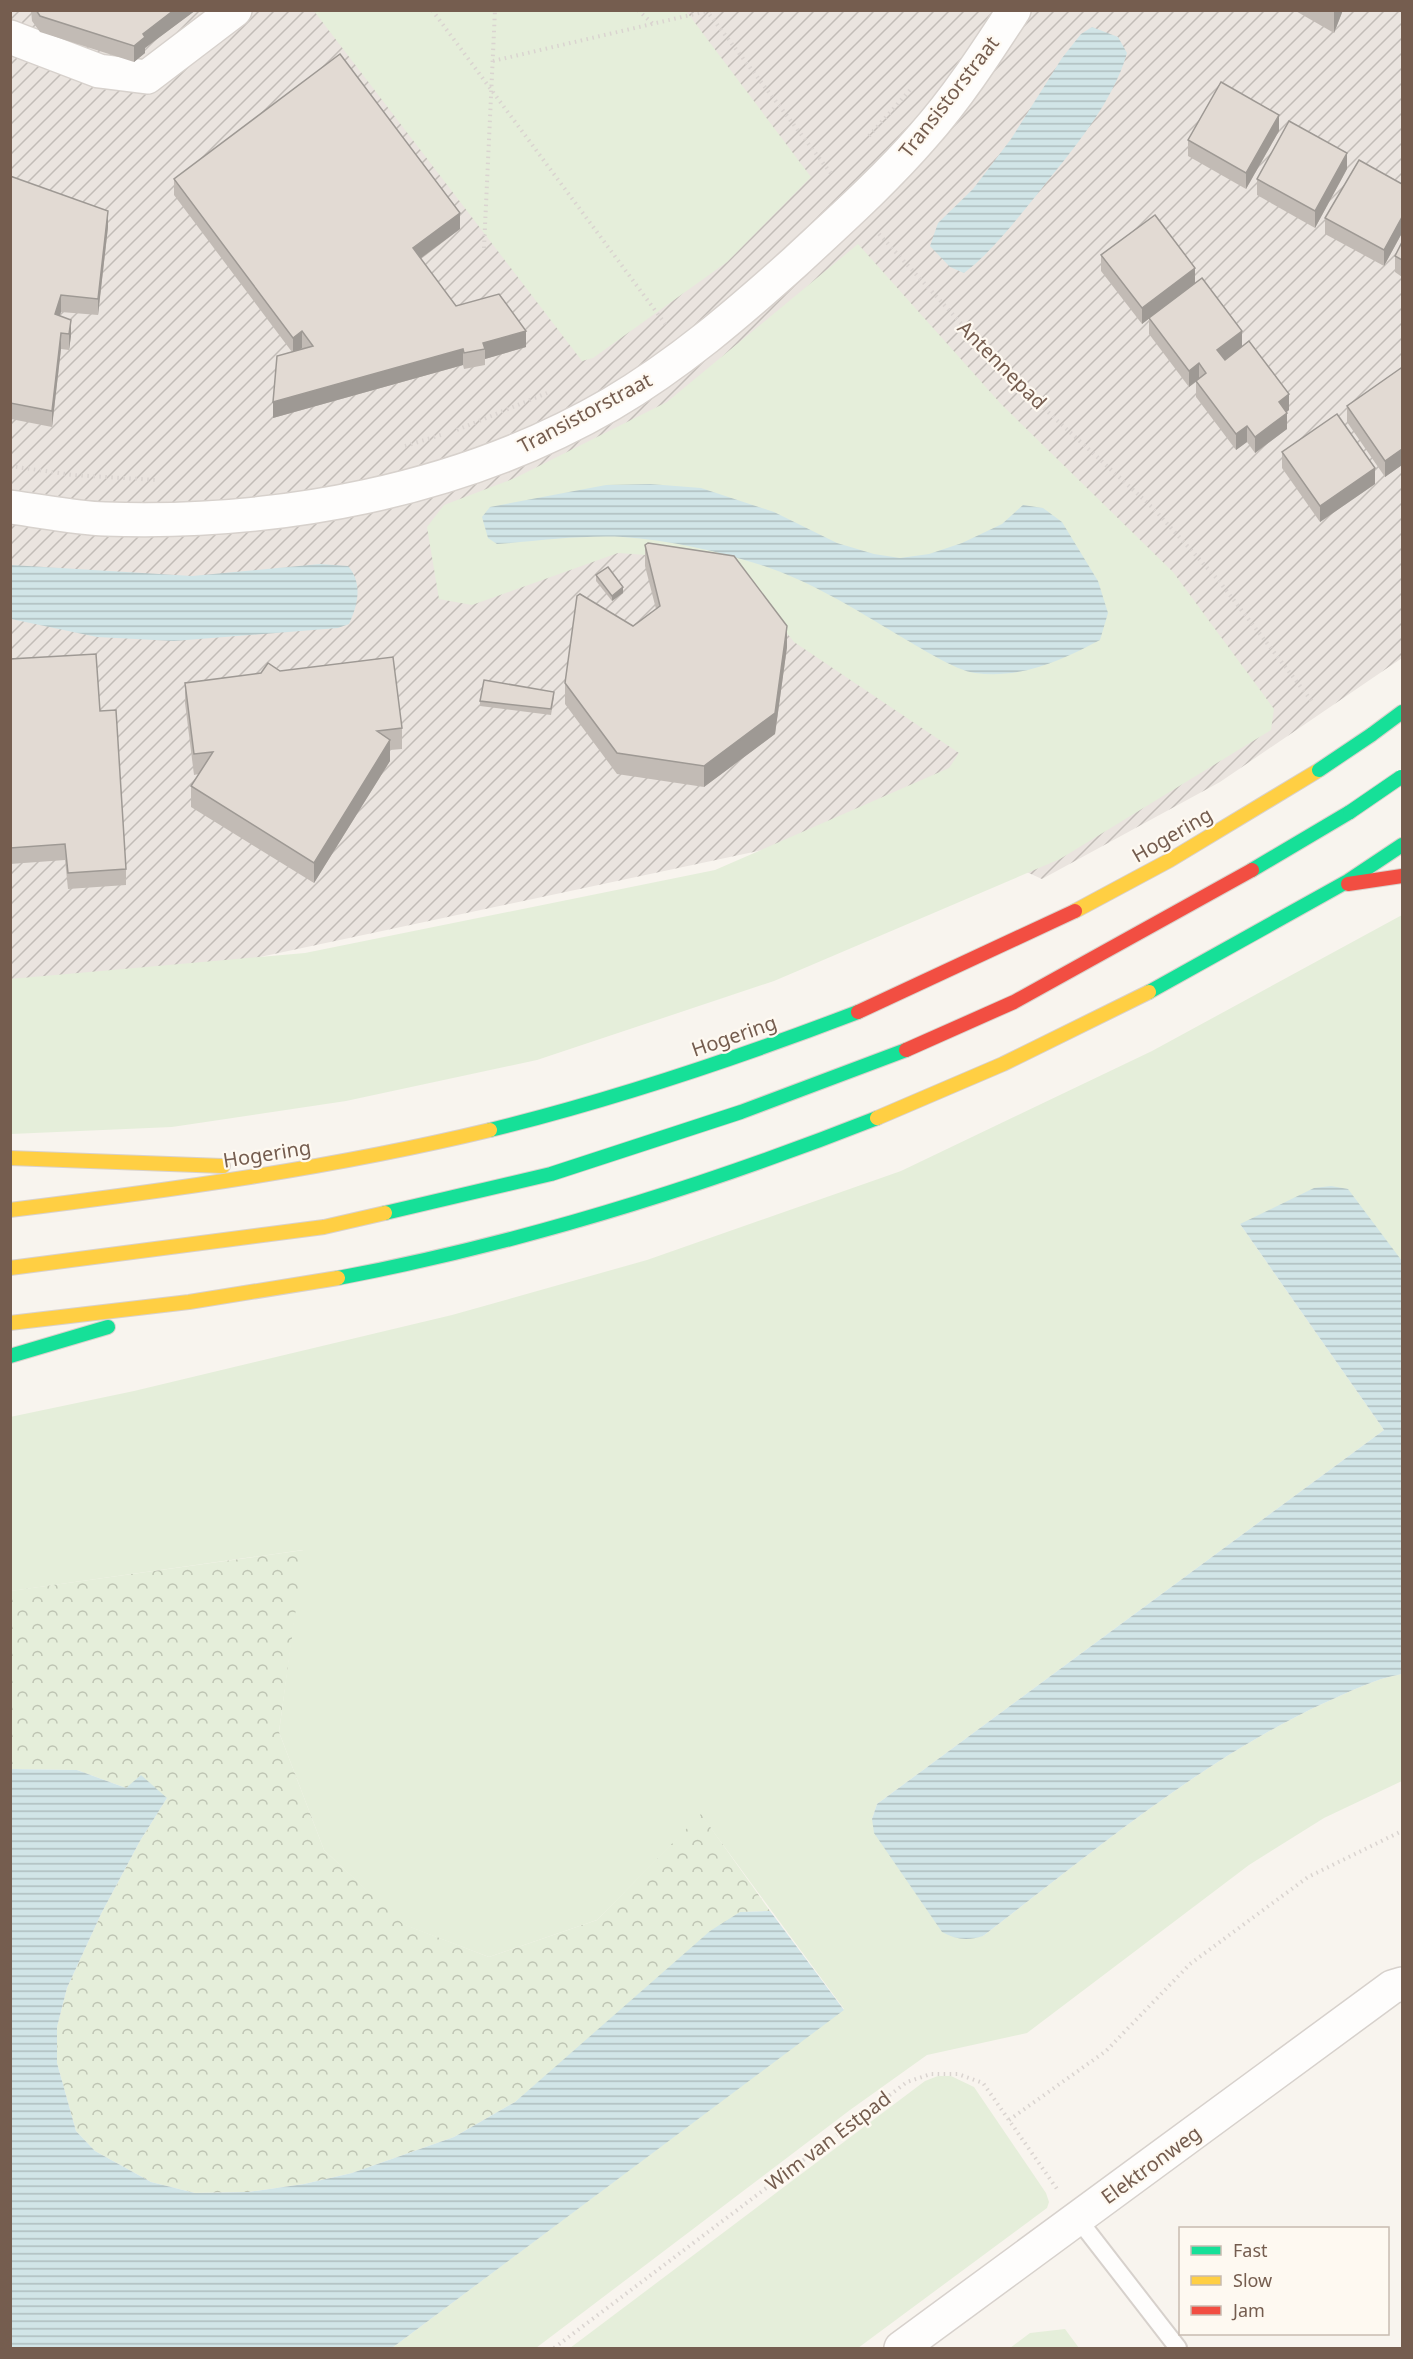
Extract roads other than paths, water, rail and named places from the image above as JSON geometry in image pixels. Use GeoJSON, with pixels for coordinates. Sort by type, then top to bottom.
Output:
{"type":"FeatureCollection","features":[{"type":"Feature","properties":{"kind":"highway","name":"Hogering"},"geometry":{"type":"LineString","coordinates":[[10,1210],[128,1196],[303,1169],[474,1134],[699,1070],[864,1009],[982,956],[1120,888],[1319,770],[1402,712]]}},
{"type":"Feature","properties":{"kind":"highway"},"geometry":{"type":"LineString","coordinates":[[10,1268],[324,1227],[551,1174],[741,1112],[888,1058],[1014,1002],[1264,864],[1350,812],[1402,776]]}},
{"type":"Feature","properties":{"kind":"highway"},"geometry":{"type":"LineString","coordinates":[[10,1323],[187,1302],[364,1273],[502,1241],[629,1205],[764,1160],[887,1114],[1020,1055],[1135,1000],[1344,885],[1402,845]]}},
{"type":"Feature","properties":{"kind":"highway"},"geometry":{"type":"LineString","coordinates":[[1344,885],[1398,877]]}},
{"type":"Feature","properties":{"kind":"highway"},"geometry":{"type":"LineString","coordinates":[[10,1158],[303,1169]]}},
{"type":"Feature","properties":{"kind":"highway"},"geometry":{"type":"LineString","coordinates":[[10,1356],[187,1302]]}},
{"type":"Feature","properties":{"kind":"street"},"geometry":{"type":"LineString","coordinates":[[10,37],[99,71],[147,77],[235,10]]}},
{"type":"Feature","properties":{"kind":"street","name":"Transistorstraat"},"geometry":{"type":"LineString","coordinates":[[10,507],[102,519],[175,520],[243,516],[325,506],[410,485],[504,456],[564,430],[612,403],[674,363],[734,317],[855,207],[924,135],[979,63],[1014,10]]}},
{"type":"Feature","properties":{"kind":"street","name":"Elektronweg"},"geometry":{"type":"LineString","coordinates":[[901,2349],[1392,1987],[1402,1984]]}},
{"type":"Feature","properties":{"kind":"lane"},"geometry":{"type":"LineString","coordinates":[[1078,2219],[1178,2349]]}}]}
